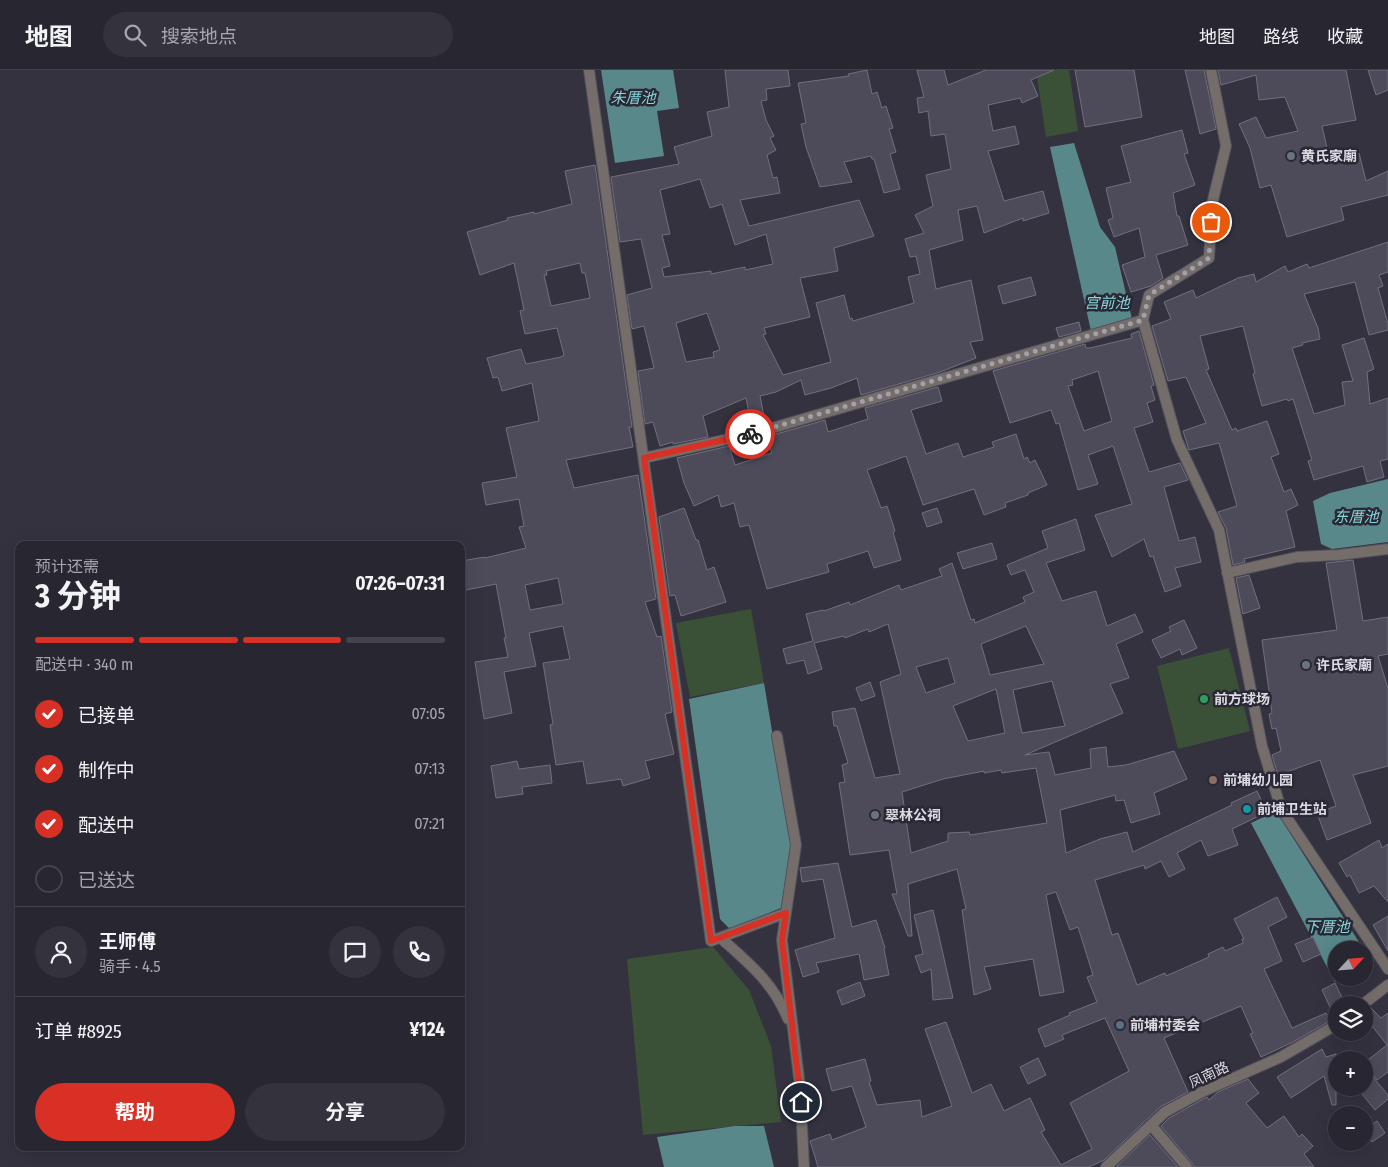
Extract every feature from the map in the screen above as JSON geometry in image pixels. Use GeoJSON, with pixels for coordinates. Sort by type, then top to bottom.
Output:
{"type":"FeatureCollection","features":[{"type":"Feature","properties":{"kind":"street"},"geometry":{"type":"LineString","coordinates":[[589,70],[711,941],[786,913]]}},
{"type":"Feature","properties":{"kind":"street"},"geometry":{"type":"LineString","coordinates":[[1211,70],[1226,146],[1212,204],[1209,258],[1149,295],[1143,320],[1177,440],[1219,530],[1262,746],[1281,809],[1388,969]]}},
{"type":"Feature","properties":{"kind":"street"},"geometry":{"type":"LineString","coordinates":[[644,458],[755,432],[1143,320]]}},
{"type":"Feature","properties":{"kind":"street"},"geometry":{"type":"LineString","coordinates":[[1227,573],[1298,557],[1338,555],[1388,549]]}},
{"type":"Feature","properties":{"kind":"street"},"geometry":{"type":"LineString","coordinates":[[777,736],[796,845],[782,940],[800,1086],[804,1167]]}},
{"type":"Feature","properties":{"kind":"street"},"geometry":{"type":"LineString","coordinates":[[723,940],[758,971],[781,1001],[794,1033]]}},
{"type":"Feature","properties":{"kind":"street"},"geometry":{"type":"LineString","coordinates":[[1373,997],[1388,985]]}},
{"type":"Feature","properties":{"kind":"street","name":"凤南路"},"geometry":{"type":"LineString","coordinates":[[1106,1167],[1165,1112],[1202,1092],[1281,1057],[1328,1030]]}},
{"type":"Feature","properties":{"kind":"street"},"geometry":{"type":"LineString","coordinates":[[1151,1125],[1187,1167]]}},
{"type":"Feature","properties":{"kind":"shaded area"},"geometry":{"type":"Polygon","coordinates":[[[1036,70],[1069,70],[1078,131],[1046,137],[1036,70]]]}},
{"type":"Feature","properties":{"kind":"shaded area"},"geometry":{"type":"Polygon","coordinates":[[[751,609],[764,683],[690,697],[676,623],[751,609]]]}},
{"type":"Feature","properties":{"kind":"shaded area","name":"前方球场"},"geometry":{"type":"Polygon","coordinates":[[[1229,648],[1250,731],[1178,749],[1157,666],[1229,648]]]}},
{"type":"Feature","properties":{"kind":"shaded area"},"geometry":{"type":"Polygon","coordinates":[[[713,947],[749,990],[771,1046],[781,1122],[643,1135],[627,959],[713,947]]]}},
{"type":"Feature","properties":{"kind":"water","name":"朱厝池"},"geometry":{"type":"Polygon","coordinates":[[[601,70],[673,70],[679,108],[657,111],[664,156],[615,163],[601,70]]]}},
{"type":"Feature","properties":{"kind":"water","name":"宫前池"},"geometry":{"type":"Polygon","coordinates":[[[1074,143],[1100,227],[1115,247],[1132,319],[1091,331],[1050,147],[1074,143]]]}},
{"type":"Feature","properties":{"kind":"water","name":"东厝池"},"geometry":{"type":"Polygon","coordinates":[[[1388,479],[1388,542],[1332,549],[1321,544],[1313,501],[1330,493],[1388,479]]]}},
{"type":"Feature","properties":{"kind":"water"},"geometry":{"type":"Polygon","coordinates":[[[764,683],[791,845],[781,908],[730,929],[720,919],[689,699],[764,683]]]}},
{"type":"Feature","properties":{"kind":"water","name":"下厝池"},"geometry":{"type":"Polygon","coordinates":[[[1276,811],[1358,941],[1328,941],[1328,969],[1251,823],[1276,811]]]}},
{"type":"Feature","properties":{"kind":"water"},"geometry":{"type":"Polygon","coordinates":[[[735,1126],[764,1126],[774,1167],[664,1167],[657,1137],[735,1126]]]}},
{"type":"Feature","properties":{"kind":"building"},"geometry":{"type":"Polygon","coordinates":[[[725,70],[788,70],[790,86],[766,89],[767,100],[761,101],[766,120],[774,136],[770,138],[776,150],[767,155],[773,178],[777,177],[780,193],[740,200],[749,226],[859,200],[874,236],[834,248],[838,271],[800,278],[810,317],[764,328],[766,334],[763,335],[783,375],[831,362],[816,303],[844,295],[850,319],[852,318],[853,321],[914,303],[908,277],[920,274],[916,256],[910,257],[905,239],[924,233],[915,215],[933,206],[926,175],[951,169],[945,134],[931,136],[928,111],[919,113],[917,98],[924,97],[917,70],[944,70],[948,85],[986,70],[1054,70],[1031,80],[1038,96],[1022,103],[1020,98],[988,105],[993,131],[1015,126],[1019,144],[988,151],[1004,201],[1043,191],[1049,213],[1023,221],[1023,218],[984,233],[977,206],[958,210],[963,240],[929,250],[936,289],[971,280],[983,340],[970,342],[976,358],[940,372],[861,395],[857,378],[805,395],[801,380],[776,392],[760,396],[765,421],[751,424],[746,398],[703,416],[708,437],[673,444],[673,442],[660,446],[653,422],[645,424],[638,371],[654,368],[644,326],[632,329],[627,295],[652,288],[641,239],[620,242],[611,177],[679,164],[674,147],[712,136],[707,112],[729,107],[725,70]],[[700,179],[660,190],[670,234],[662,235],[670,266],[662,268],[664,277],[711,271],[711,274],[745,267],[745,270],[773,264],[766,234],[735,245],[722,204],[710,208],[700,179]],[[707,313],[676,323],[686,362],[714,357],[713,352],[720,350],[707,313]]]}},
{"type":"Feature","properties":{"kind":"building"},"geometry":{"type":"Polygon","coordinates":[[[867,70],[872,94],[877,92],[882,108],[886,106],[893,128],[889,129],[896,152],[890,154],[900,189],[884,193],[874,159],[871,156],[844,162],[852,182],[820,187],[806,147],[801,124],[806,123],[798,83],[849,76],[848,74],[867,70]]]}},
{"type":"Feature","properties":{"kind":"building"},"geometry":{"type":"Polygon","coordinates":[[[1075,70],[1134,70],[1142,117],[1085,127],[1075,70]]]}},
{"type":"Feature","properties":{"kind":"building"},"geometry":{"type":"Polygon","coordinates":[[[1185,70],[1204,70],[1216,129],[1200,134],[1185,70]]]}},
{"type":"Feature","properties":{"kind":"building"},"geometry":{"type":"Polygon","coordinates":[[[1218,70],[1346,70],[1356,120],[1322,126],[1330,161],[1359,153],[1366,181],[1388,171],[1388,195],[1341,207],[1344,220],[1287,237],[1271,185],[1260,188],[1250,148],[1239,124],[1256,117],[1266,138],[1298,131],[1285,97],[1259,100],[1256,75],[1221,85],[1218,70]]]}},
{"type":"Feature","properties":{"kind":"building"},"geometry":{"type":"Polygon","coordinates":[[[1368,70],[1388,70],[1388,90],[1376,95],[1368,70]]]}},
{"type":"Feature","properties":{"kind":"building"},"geometry":{"type":"Polygon","coordinates":[[[1182,130],[1188,153],[1184,154],[1195,185],[1173,193],[1177,216],[1179,216],[1188,245],[1156,255],[1163,278],[1151,286],[1131,292],[1122,265],[1145,257],[1139,228],[1114,237],[1108,220],[1113,218],[1106,188],[1131,182],[1121,146],[1182,130]]]}},
{"type":"Feature","properties":{"kind":"building"},"geometry":{"type":"Polygon","coordinates":[[[595,165],[632,427],[629,427],[633,447],[566,460],[574,488],[638,475],[656,599],[645,602],[657,637],[661,636],[672,712],[665,714],[674,754],[645,761],[650,778],[623,786],[621,779],[587,784],[583,761],[556,765],[550,725],[553,724],[543,663],[570,659],[563,626],[529,633],[536,666],[504,672],[512,713],[484,719],[475,662],[508,657],[504,638],[506,638],[496,584],[465,590],[465,560],[485,558],[526,548],[519,527],[524,526],[519,499],[486,505],[482,483],[517,477],[506,428],[539,421],[532,383],[502,391],[498,377],[493,378],[487,358],[521,349],[526,364],[564,355],[557,328],[525,334],[520,311],[524,310],[514,263],[480,275],[467,232],[508,220],[507,218],[534,212],[534,214],[572,204],[565,171],[595,165]],[[580,263],[546,271],[547,275],[544,275],[551,306],[590,298],[585,273],[582,273],[580,263]],[[558,578],[525,585],[530,610],[563,604],[558,578]]]}},
{"type":"Feature","properties":{"kind":"building"},"geometry":{"type":"Polygon","coordinates":[[[1388,242],[1388,272],[1379,275],[1383,286],[1378,288],[1388,330],[1369,335],[1355,282],[1304,294],[1318,328],[1320,339],[1302,343],[1303,345],[1292,348],[1314,414],[1345,405],[1342,382],[1353,381],[1342,345],[1364,338],[1374,369],[1367,372],[1370,404],[1388,398],[1388,459],[1380,461],[1384,477],[1367,482],[1363,466],[1314,480],[1308,461],[1312,460],[1293,399],[1262,406],[1243,326],[1200,336],[1209,369],[1206,370],[1232,430],[1236,428],[1237,431],[1267,421],[1279,454],[1271,457],[1284,492],[1291,489],[1298,505],[1286,511],[1295,547],[1244,559],[1245,562],[1233,565],[1226,528],[1218,512],[1237,506],[1219,443],[1189,450],[1183,431],[1206,423],[1186,377],[1168,381],[1152,326],[1171,319],[1164,302],[1193,290],[1196,298],[1238,278],[1254,274],[1256,282],[1285,266],[1288,272],[1307,264],[1309,268],[1388,242]]]}},
{"type":"Feature","properties":{"kind":"building"},"geometry":{"type":"Polygon","coordinates":[[[1031,277],[1036,295],[1003,304],[998,286],[1031,277]]]}},
{"type":"Feature","properties":{"kind":"building"},"geometry":{"type":"Polygon","coordinates":[[[1079,322],[1081,331],[1059,337],[1056,328],[1079,322]]]}},
{"type":"Feature","properties":{"kind":"building"},"geometry":{"type":"Polygon","coordinates":[[[1139,331],[1154,385],[1151,386],[1155,400],[1147,403],[1153,422],[1134,428],[1149,472],[1180,463],[1188,480],[1164,487],[1179,541],[1195,537],[1201,562],[1175,568],[1181,586],[1165,592],[1153,556],[1150,557],[1144,539],[1112,557],[1095,515],[1132,504],[1113,446],[1088,455],[1098,484],[1078,490],[1059,423],[1056,424],[1051,410],[1010,423],[993,371],[1085,344],[1086,348],[1090,348],[1132,338],[1131,334],[1139,331]],[[1098,371],[1072,380],[1073,385],[1068,386],[1084,431],[1112,421],[1098,371]]]}},
{"type":"Feature","properties":{"kind":"building"},"geometry":{"type":"Polygon","coordinates":[[[938,387],[942,401],[911,410],[926,454],[958,443],[963,457],[994,447],[992,442],[1016,434],[1024,459],[1027,457],[1030,463],[1035,460],[1047,485],[1028,493],[1028,495],[1005,503],[1006,507],[984,515],[974,489],[923,505],[906,456],[867,470],[881,508],[887,506],[901,560],[874,568],[868,551],[827,564],[829,572],[767,589],[749,525],[740,527],[734,503],[721,507],[718,495],[694,506],[684,483],[677,458],[729,446],[735,465],[772,453],[766,437],[825,420],[828,432],[868,419],[865,408],[938,387]]]}},
{"type":"Feature","properties":{"kind":"building"},"geometry":{"type":"Polygon","coordinates":[[[684,508],[696,540],[698,540],[707,570],[714,567],[726,602],[681,616],[675,595],[670,596],[659,517],[684,508]]]}},
{"type":"Feature","properties":{"kind":"building"},"geometry":{"type":"Polygon","coordinates":[[[937,508],[942,522],[927,527],[922,513],[937,508]]]}},
{"type":"Feature","properties":{"kind":"building"},"geometry":{"type":"Polygon","coordinates":[[[1076,519],[1085,550],[1046,563],[1062,601],[1096,591],[1107,626],[1135,614],[1143,632],[1116,644],[1129,678],[1110,684],[1123,713],[1025,755],[1049,752],[1055,775],[1091,768],[1090,749],[1106,747],[1108,767],[1126,765],[1174,751],[1187,779],[1154,793],[1160,814],[1131,823],[1124,800],[1116,801],[1115,795],[1060,810],[1066,853],[1100,839],[1127,832],[1133,852],[1232,805],[1231,803],[1257,791],[1267,812],[1232,829],[1238,845],[1208,856],[1201,840],[1177,853],[1185,869],[1169,877],[1161,861],[1145,869],[1144,865],[1095,880],[1112,935],[1118,933],[1137,985],[1165,973],[1166,976],[1209,957],[1208,954],[1223,947],[1225,951],[1243,943],[1242,939],[1244,939],[1234,919],[1277,897],[1287,917],[1268,927],[1282,961],[1264,969],[1292,1028],[1326,1013],[1328,1022],[1261,1057],[1250,1034],[1253,1033],[1241,1006],[1164,1038],[1188,1092],[1160,1107],[1104,1160],[1089,1167],[818,1167],[810,1141],[830,1134],[832,1140],[866,1127],[852,1086],[832,1091],[826,1069],[865,1059],[871,1081],[869,1082],[877,1105],[920,1100],[922,1117],[952,1106],[925,1029],[946,1022],[972,1093],[991,1084],[1004,1111],[1030,1098],[1045,1130],[1041,1132],[1061,1165],[1092,1149],[1070,1103],[1129,1071],[1105,1018],[1062,1035],[1064,1039],[1045,1047],[1038,1029],[1070,1015],[1069,1013],[1097,1002],[1087,977],[1093,975],[1078,927],[1070,930],[1056,892],[1046,895],[1064,992],[1040,996],[1033,959],[984,967],[991,989],[974,995],[962,910],[966,909],[957,869],[908,884],[912,936],[908,936],[892,894],[897,894],[889,850],[850,855],[839,783],[845,782],[842,765],[848,763],[837,726],[834,726],[832,712],[855,708],[875,778],[900,774],[880,682],[901,674],[888,624],[869,632],[868,629],[845,638],[844,636],[814,643],[822,669],[808,674],[804,660],[787,664],[783,649],[813,641],[806,614],[824,611],[849,602],[850,605],[899,585],[901,590],[942,576],[939,569],[952,563],[971,620],[974,619],[975,623],[1025,602],[1023,597],[1034,592],[1025,570],[1011,575],[1007,565],[1048,548],[1042,531],[1076,519]],[[1026,626],[981,644],[990,675],[1044,664],[1026,626]],[[948,658],[916,667],[926,693],[955,683],[948,658]],[[1052,681],[1013,690],[1022,733],[1065,726],[1052,681]],[[996,689],[953,706],[968,741],[1005,733],[996,689]],[[1036,768],[1002,773],[1001,770],[984,773],[984,771],[943,779],[902,792],[911,853],[948,841],[948,833],[969,832],[970,835],[1047,823],[1036,768]]]}},
{"type":"Feature","properties":{"kind":"building"},"geometry":{"type":"Polygon","coordinates":[[[992,543],[997,559],[963,569],[957,553],[992,543]]]}},
{"type":"Feature","properties":{"kind":"building"},"geometry":{"type":"Polygon","coordinates":[[[1353,560],[1363,621],[1388,617],[1388,654],[1378,656],[1388,688],[1388,766],[1353,775],[1371,823],[1327,840],[1317,813],[1336,806],[1320,760],[1278,775],[1272,755],[1281,751],[1276,728],[1272,729],[1269,714],[1272,713],[1262,640],[1337,630],[1326,563],[1353,560]]]}},
{"type":"Feature","properties":{"kind":"building"},"geometry":{"type":"Polygon","coordinates":[[[1249,575],[1260,608],[1243,614],[1236,578],[1249,575]]]}},
{"type":"Feature","properties":{"kind":"building"},"geometry":{"type":"Polygon","coordinates":[[[1184,620],[1197,648],[1182,655],[1180,649],[1161,658],[1152,640],[1171,631],[1169,627],[1184,620]]]}},
{"type":"Feature","properties":{"kind":"building"},"geometry":{"type":"Polygon","coordinates":[[[870,682],[875,696],[861,701],[856,688],[870,682]]]}},
{"type":"Feature","properties":{"kind":"building"},"geometry":{"type":"Polygon","coordinates":[[[517,761],[519,769],[550,765],[552,783],[522,787],[523,794],[496,798],[491,766],[517,761]]]}},
{"type":"Feature","properties":{"kind":"building"},"geometry":{"type":"Polygon","coordinates":[[[1379,840],[1382,848],[1388,844],[1388,902],[1374,886],[1359,893],[1350,875],[1347,877],[1339,863],[1379,840]]]}},
{"type":"Feature","properties":{"kind":"building"},"geometry":{"type":"Polygon","coordinates":[[[838,863],[852,927],[876,920],[885,948],[889,975],[864,980],[859,954],[816,963],[819,972],[803,977],[795,950],[835,938],[823,879],[802,882],[800,868],[838,863]]]}},
{"type":"Feature","properties":{"kind":"building"},"geometry":{"type":"Polygon","coordinates":[[[933,910],[953,998],[933,1000],[931,969],[921,973],[915,956],[923,954],[914,915],[933,910]]]}},
{"type":"Feature","properties":{"kind":"building"},"geometry":{"type":"Polygon","coordinates":[[[1388,916],[1388,951],[1373,925],[1388,916]]]}},
{"type":"Feature","properties":{"kind":"building"},"geometry":{"type":"Polygon","coordinates":[[[1313,937],[1321,954],[1303,962],[1295,944],[1313,937]]]}},
{"type":"Feature","properties":{"kind":"building"},"geometry":{"type":"Polygon","coordinates":[[[860,982],[865,996],[842,1005],[837,991],[860,982]]]}},
{"type":"Feature","properties":{"kind":"building"},"geometry":{"type":"Polygon","coordinates":[[[1329,986],[1336,986],[1341,996],[1328,996],[1328,1003],[1322,990],[1329,986]]]}},
{"type":"Feature","properties":{"kind":"building"},"geometry":{"type":"Polygon","coordinates":[[[1373,1010],[1381,1018],[1388,1013],[1388,1072],[1377,1080],[1373,1075],[1373,1056],[1387,1045],[1373,1027],[1373,1010]]]}},
{"type":"Feature","properties":{"kind":"building"},"geometry":{"type":"Polygon","coordinates":[[[1322,1049],[1326,1057],[1328,1056],[1328,1090],[1324,1076],[1291,1098],[1277,1077],[1322,1049]]]}},
{"type":"Feature","properties":{"kind":"building"},"geometry":{"type":"Polygon","coordinates":[[[1038,1058],[1046,1075],[1028,1084],[1020,1067],[1038,1058]]]}},
{"type":"Feature","properties":{"kind":"building"},"geometry":{"type":"Polygon","coordinates":[[[1373,1077],[1388,1095],[1388,1099],[1375,1110],[1364,1096],[1373,1096],[1373,1077]]]}},
{"type":"Feature","properties":{"kind":"building"},"geometry":{"type":"Polygon","coordinates":[[[1248,1079],[1259,1093],[1246,1103],[1267,1128],[1284,1116],[1299,1137],[1302,1134],[1313,1146],[1304,1154],[1314,1167],[1194,1167],[1161,1126],[1169,1118],[1205,1098],[1207,1097],[1209,1100],[1218,1092],[1248,1079]]]}},
{"type":"Feature","properties":{"kind":"building"},"geometry":{"type":"Polygon","coordinates":[[[1330,1096],[1336,1096],[1336,1105],[1332,1105],[1330,1096]]]}},
{"type":"Feature","properties":{"kind":"building"},"geometry":{"type":"Polygon","coordinates":[[[1377,1121],[1385,1133],[1373,1141],[1373,1124],[1377,1121]]]}},
{"type":"Feature","properties":{"kind":"building"},"geometry":{"type":"Polygon","coordinates":[[[1150,1135],[1178,1167],[1116,1167],[1150,1135]]]}},
{"type":"Feature","properties":{"kind":"way so far"},"geometry":{"type":"LineString","coordinates":[[750,434],[1143,320],[1149,295],[1209,258],[1211,222]]}},
{"type":"Feature","properties":{"kind":"place","name":"黄氏家廟"},"geometry":{"type":"Point","coordinates":[1291,156]}},
{"type":"Feature","properties":{"kind":"place","name":"许氏家廟"},"geometry":{"type":"Point","coordinates":[1306,665]}},
{"type":"Feature","properties":{"kind":"place","name":"前方球场"},"geometry":{"type":"Point","coordinates":[1204,699]}},
{"type":"Feature","properties":{"kind":"place","name":"前埔幼儿园"},"geometry":{"type":"Point","coordinates":[1213,780]}},
{"type":"Feature","properties":{"kind":"place","name":"前埔卫生站"},"geometry":{"type":"Point","coordinates":[1247,809]}},
{"type":"Feature","properties":{"kind":"place","name":"翠林公祠"},"geometry":{"type":"Point","coordinates":[875,815]}},
{"type":"Feature","properties":{"kind":"place","name":"前埔村委会"},"geometry":{"type":"Point","coordinates":[1120,1025]}},
{"type":"Feature","properties":{"kind":"route"},"geometry":{"type":"LineString","coordinates":[[750,434],[644,458],[711,941],[786,913],[782,940],[801,1102]]}}]}
